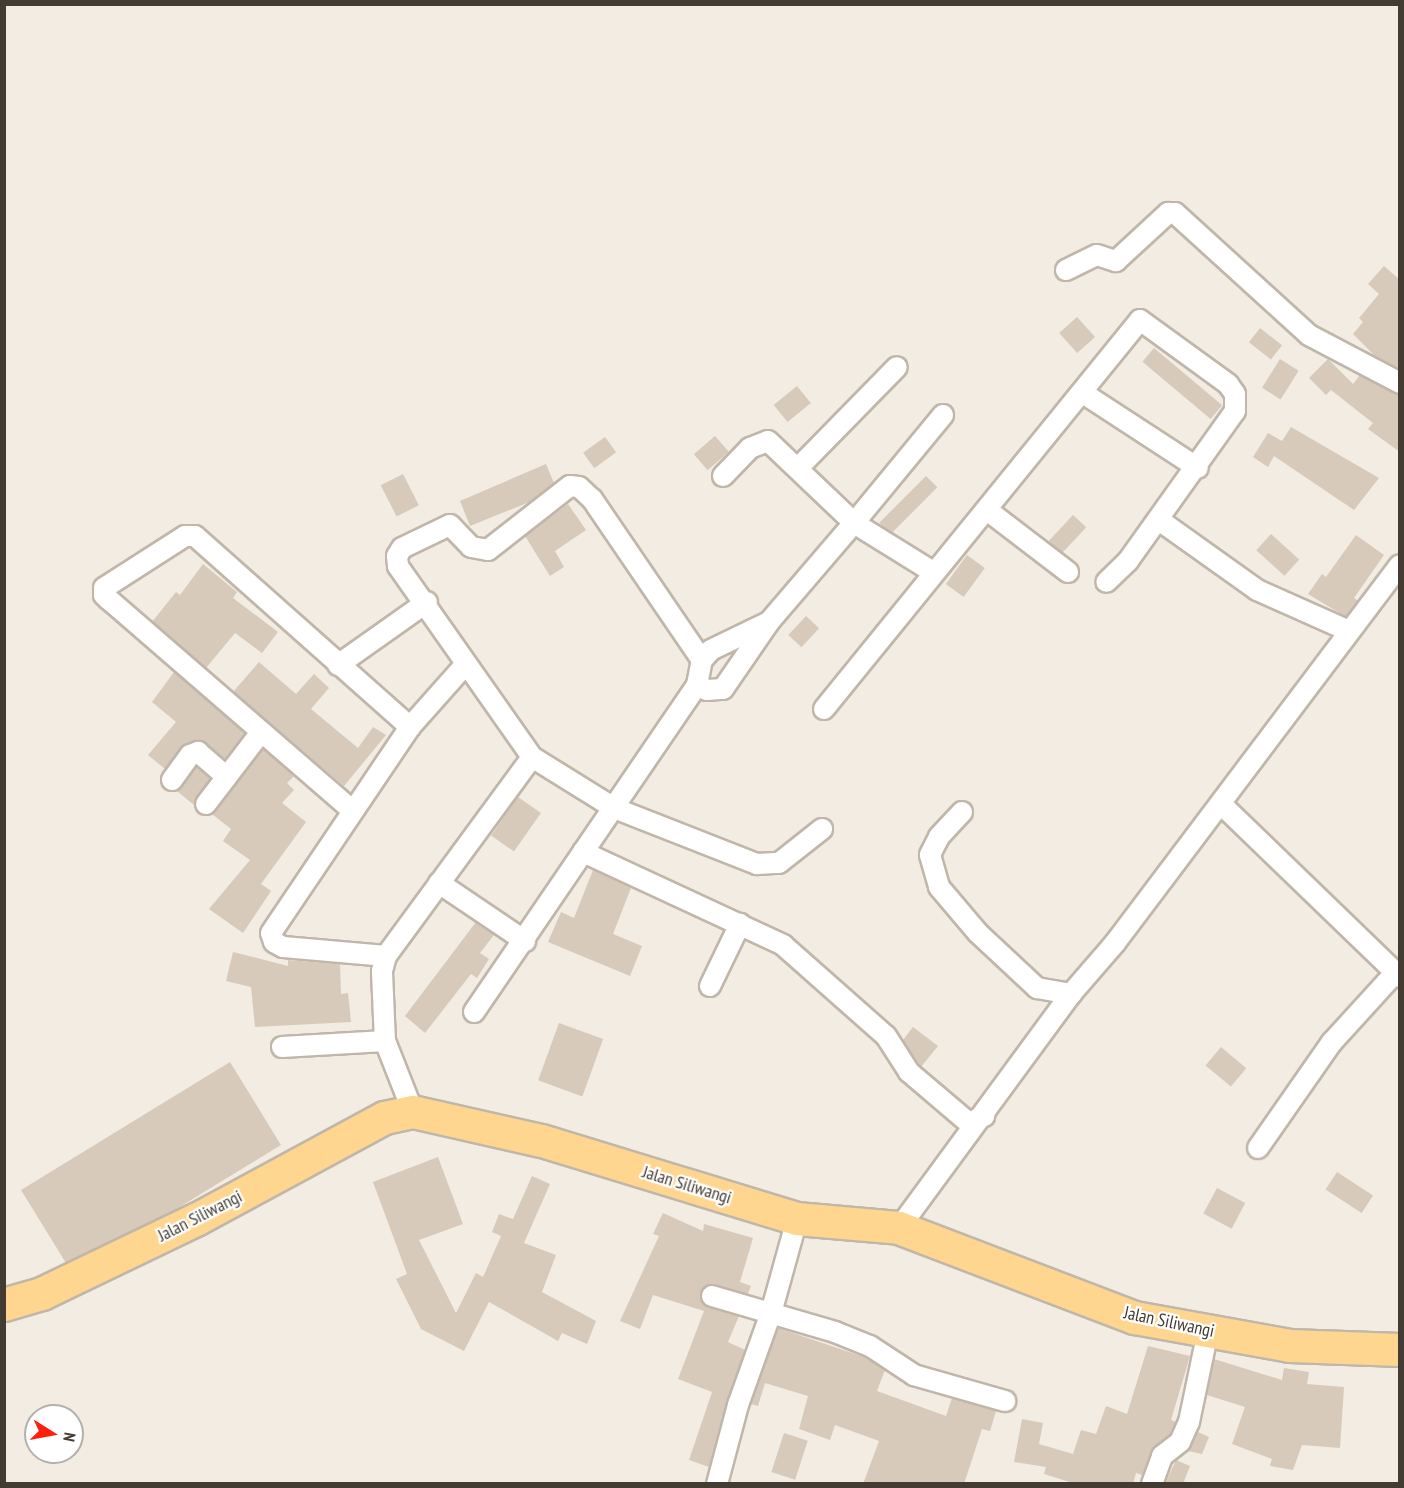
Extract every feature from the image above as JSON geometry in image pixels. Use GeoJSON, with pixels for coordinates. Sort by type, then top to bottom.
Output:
{"type":"FeatureCollection","features":[{"type":"Feature","properties":{"kind":"main road","name":"Jalan Siliwangi"},"geometry":{"type":"LineString","coordinates":[[4,1305],[42,1294],[188,1224],[385,1118],[413,1112],[434,1113],[542,1141],[797,1219],[898,1228],[1135,1318],[1290,1346],[1400,1350]]}},
{"type":"Feature","properties":{"kind":"street"},"geometry":{"type":"LineString","coordinates":[[1066,270],[1098,255],[1116,261],[1168,213],[1175,213],[1309,335],[1400,382]]}},
{"type":"Feature","properties":{"kind":"street"},"geometry":{"type":"LineString","coordinates":[[824,709],[1140,320],[1228,384],[1235,394],[1235,411],[1198,468],[1159,520],[1128,561],[1106,582]]}},
{"type":"Feature","properties":{"kind":"street"},"geometry":{"type":"LineString","coordinates":[[798,468],[897,367]]}},
{"type":"Feature","properties":{"kind":"street"},"geometry":{"type":"LineString","coordinates":[[1083,393],[1198,468]]}},
{"type":"Feature","properties":{"kind":"street"},"geometry":{"type":"LineString","coordinates":[[697,685],[707,690],[723,689],[769,622],[943,415]]}},
{"type":"Feature","properties":{"kind":"street"},"geometry":{"type":"LineString","coordinates":[[723,476],[759,442],[768,441],[778,447],[854,523],[933,572]]}},
{"type":"Feature","properties":{"kind":"street"},"geometry":{"type":"LineString","coordinates":[[702,660],[592,499],[579,487],[570,486],[488,550],[471,547],[450,525],[402,548],[397,556],[398,566],[427,602],[466,664],[532,757],[614,808],[768,866],[792,856],[822,829]]}},
{"type":"Feature","properties":{"kind":"street"},"geometry":{"type":"LineString","coordinates":[[987,510],[1068,572]]}},
{"type":"Feature","properties":{"kind":"street"},"geometry":{"type":"LineString","coordinates":[[1159,520],[1257,590],[1349,631]]}},
{"type":"Feature","properties":{"kind":"street"},"geometry":{"type":"LineString","coordinates":[[353,811],[109,600],[104,595],[104,588],[185,536],[195,536],[338,666],[410,727]]}},
{"type":"Feature","properties":{"kind":"street"},"geometry":{"type":"LineString","coordinates":[[898,1228],[984,1116],[1071,994],[1115,943],[1400,565]]}},
{"type":"Feature","properties":{"kind":"street"},"geometry":{"type":"LineString","coordinates":[[338,666],[427,602]]}},
{"type":"Feature","properties":{"kind":"street"},"geometry":{"type":"LineString","coordinates":[[474,1012],[525,941],[697,685],[702,660],[711,650],[769,622]]}},
{"type":"Feature","properties":{"kind":"street"},"geometry":{"type":"LineString","coordinates":[[386,956],[283,947],[274,942],[271,933],[410,727],[466,664]]}},
{"type":"Feature","properties":{"kind":"street"},"geometry":{"type":"LineString","coordinates":[[206,804],[261,732]]}},
{"type":"Feature","properties":{"kind":"street"},"geometry":{"type":"LineString","coordinates":[[172,780],[190,755],[198,752],[226,777]]}},
{"type":"Feature","properties":{"kind":"street"},"geometry":{"type":"LineString","coordinates":[[413,1112],[385,1041],[382,971],[386,956],[532,757]]}},
{"type":"Feature","properties":{"kind":"street"},"geometry":{"type":"LineString","coordinates":[[1221,804],[1397,975],[1332,1042],[1258,1148]]}},
{"type":"Feature","properties":{"kind":"street"},"geometry":{"type":"LineString","coordinates":[[962,812],[939,837],[930,855],[939,887],[978,933],[1037,988],[1071,994]]}},
{"type":"Feature","properties":{"kind":"street"},"geometry":{"type":"LineString","coordinates":[[583,852],[783,945],[886,1035],[909,1072],[969,1123],[984,1116]]}},
{"type":"Feature","properties":{"kind":"street"},"geometry":{"type":"LineString","coordinates":[[440,883],[525,941]]}},
{"type":"Feature","properties":{"kind":"street"},"geometry":{"type":"LineString","coordinates":[[710,986],[740,924]]}},
{"type":"Feature","properties":{"kind":"street"},"geometry":{"type":"LineString","coordinates":[[282,1047],[385,1041]]}},
{"type":"Feature","properties":{"kind":"street"},"geometry":{"type":"LineString","coordinates":[[717,1484],[738,1405],[771,1313],[797,1219]]}},
{"type":"Feature","properties":{"kind":"street"},"geometry":{"type":"LineString","coordinates":[[712,1296],[870,1346],[914,1375],[1005,1401]]}},
{"type":"Feature","properties":{"kind":"street"},"geometry":{"type":"LineString","coordinates":[[1152,1484],[1162,1456],[1180,1442],[1190,1422],[1208,1331]]}},
{"type":"Feature","properties":{"kind":"building"},"geometry":{"type":"Polygon","coordinates":[[[1384,266],[1400,280],[1400,369],[1375,356],[1353,334],[1363,322],[1359,318],[1379,294],[1368,284],[1384,266]]]}},
{"type":"Feature","properties":{"kind":"building"},"geometry":{"type":"Polygon","coordinates":[[[1077,317],[1095,337],[1077,353],[1059,333],[1077,317]]]}},
{"type":"Feature","properties":{"kind":"building"},"geometry":{"type":"Polygon","coordinates":[[[1260,328],[1282,345],[1271,359],[1249,342],[1260,328]]]}},
{"type":"Feature","properties":{"kind":"building"},"geometry":{"type":"Polygon","coordinates":[[[1154,348],[1222,405],[1211,419],[1142,362],[1154,348]]]}},
{"type":"Feature","properties":{"kind":"building"},"geometry":{"type":"Polygon","coordinates":[[[1280,359],[1299,371],[1281,399],[1262,388],[1280,359]]]}},
{"type":"Feature","properties":{"kind":"building"},"geometry":{"type":"Polygon","coordinates":[[[1328,359],[1353,384],[1360,375],[1400,395],[1400,452],[1368,429],[1373,423],[1331,390],[1326,395],[1309,378],[1328,359]]]}},
{"type":"Feature","properties":{"kind":"building"},"geometry":{"type":"Polygon","coordinates":[[[797,386],[811,403],[788,422],[774,405],[797,386]]]}},
{"type":"Feature","properties":{"kind":"building"},"geometry":{"type":"Polygon","coordinates":[[[1291,427],[1379,478],[1354,510],[1274,456],[1268,467],[1253,457],[1268,433],[1282,441],[1291,427]]]}},
{"type":"Feature","properties":{"kind":"building"},"geometry":{"type":"Polygon","coordinates":[[[715,436],[729,452],[708,470],[694,454],[715,436]]]}},
{"type":"Feature","properties":{"kind":"building"},"geometry":{"type":"Polygon","coordinates":[[[605,437],[616,452],[594,468],[583,453],[605,437]]]}},
{"type":"Feature","properties":{"kind":"building"},"geometry":{"type":"Polygon","coordinates":[[[546,464],[554,483],[532,501],[470,526],[460,501],[546,464]]]}},
{"type":"Feature","properties":{"kind":"building"},"geometry":{"type":"Polygon","coordinates":[[[403,474],[419,505],[397,517],[381,485],[403,474]]]}},
{"type":"Feature","properties":{"kind":"building"},"geometry":{"type":"Polygon","coordinates":[[[926,476],[937,487],[891,534],[879,523],[926,476]]]}},
{"type":"Feature","properties":{"kind":"building"},"geometry":{"type":"Polygon","coordinates":[[[568,504],[586,530],[555,551],[564,567],[550,576],[525,536],[568,504]]]}},
{"type":"Feature","properties":{"kind":"building"},"geometry":{"type":"Polygon","coordinates":[[[1073,515],[1086,527],[1061,554],[1048,542],[1073,515]]]}},
{"type":"Feature","properties":{"kind":"building"},"geometry":{"type":"Polygon","coordinates":[[[1271,534],[1299,559],[1285,576],[1256,550],[1271,534]]]}},
{"type":"Feature","properties":{"kind":"building"},"geometry":{"type":"Polygon","coordinates":[[[1356,535],[1384,555],[1354,598],[1358,601],[1346,617],[1308,594],[1322,574],[1326,577],[1356,535]]]}},
{"type":"Feature","properties":{"kind":"building"},"geometry":{"type":"Polygon","coordinates":[[[967,555],[985,568],[964,597],[946,584],[967,555]]]}},
{"type":"Feature","properties":{"kind":"building"},"geometry":{"type":"Polygon","coordinates":[[[203,564],[237,592],[233,598],[278,632],[262,653],[235,633],[206,668],[152,622],[176,592],[180,595],[203,564]]]}},
{"type":"Feature","properties":{"kind":"building"},"geometry":{"type":"Polygon","coordinates":[[[806,616],[819,628],[801,647],[788,635],[806,616]]]}},
{"type":"Feature","properties":{"kind":"building"},"geometry":{"type":"Polygon","coordinates":[[[259,662],[296,694],[314,674],[329,688],[311,709],[358,748],[373,727],[386,735],[344,786],[233,692],[259,662]]]}},
{"type":"Feature","properties":{"kind":"building"},"geometry":{"type":"Polygon","coordinates":[[[174,672],[245,733],[225,759],[200,740],[181,748],[165,769],[148,755],[176,722],[152,702],[174,672]]]}},
{"type":"Feature","properties":{"kind":"building"},"geometry":{"type":"Polygon","coordinates":[[[263,749],[294,776],[287,783],[294,790],[282,803],[306,822],[261,884],[271,891],[243,933],[209,909],[250,860],[223,841],[231,829],[212,814],[263,749]]]}},
{"type":"Feature","properties":{"kind":"building"},"geometry":{"type":"Polygon","coordinates":[[[196,767],[210,779],[194,805],[177,791],[196,767]]]}},
{"type":"Feature","properties":{"kind":"building"},"geometry":{"type":"Polygon","coordinates":[[[518,797],[541,813],[514,852],[491,836],[518,797]]]}},
{"type":"Feature","properties":{"kind":"building"},"geometry":{"type":"Polygon","coordinates":[[[593,870],[631,888],[613,934],[642,946],[630,976],[548,942],[561,912],[574,918],[593,870]]]}},
{"type":"Feature","properties":{"kind":"building"},"geometry":{"type":"Polygon","coordinates":[[[476,922],[494,935],[480,953],[489,959],[477,978],[471,974],[425,1033],[405,1016],[476,922]]]}},
{"type":"Feature","properties":{"kind":"building"},"geometry":{"type":"Polygon","coordinates":[[[233,952],[288,966],[288,960],[340,964],[341,994],[348,993],[351,1022],[255,1027],[251,987],[226,981],[233,952]]]}},
{"type":"Feature","properties":{"kind":"building"},"geometry":{"type":"Polygon","coordinates":[[[559,1023],[603,1039],[582,1096],[538,1080],[559,1023]]]}},
{"type":"Feature","properties":{"kind":"building"},"geometry":{"type":"Polygon","coordinates":[[[913,1027],[938,1046],[921,1067],[903,1040],[913,1027]]]}},
{"type":"Feature","properties":{"kind":"building"},"geometry":{"type":"Polygon","coordinates":[[[1221,1047],[1246,1068],[1231,1087],[1206,1065],[1221,1047]]]}},
{"type":"Feature","properties":{"kind":"building"},"geometry":{"type":"Polygon","coordinates":[[[230,1062],[281,1145],[173,1211],[66,1263],[21,1190],[230,1062]]]}},
{"type":"Feature","properties":{"kind":"building"},"geometry":{"type":"Polygon","coordinates":[[[438,1157],[463,1224],[419,1240],[456,1313],[476,1273],[483,1277],[501,1236],[492,1232],[499,1214],[513,1219],[532,1176],[550,1184],[524,1243],[556,1255],[542,1292],[596,1321],[587,1344],[562,1333],[558,1341],[489,1302],[464,1351],[421,1329],[396,1279],[407,1274],[373,1182],[438,1157]]]}},
{"type":"Feature","properties":{"kind":"building"},"geometry":{"type":"Polygon","coordinates":[[[1337,1172],[1373,1195],[1362,1213],[1326,1190],[1337,1172]]]}},
{"type":"Feature","properties":{"kind":"building"},"geometry":{"type":"Polygon","coordinates":[[[1217,1188],[1245,1203],[1232,1229],[1203,1214],[1217,1188]]]}},
{"type":"Feature","properties":{"kind":"building"},"geometry":{"type":"Polygon","coordinates":[[[663,1213],[703,1231],[704,1224],[753,1238],[740,1282],[751,1286],[748,1294],[710,1284],[700,1293],[708,1307],[739,1316],[728,1342],[745,1350],[709,1467],[689,1460],[712,1392],[678,1379],[704,1311],[653,1295],[640,1329],[620,1321],[659,1236],[653,1234],[663,1213]]]}},
{"type":"Feature","properties":{"kind":"building"},"geometry":{"type":"Polygon","coordinates":[[[778,1328],[864,1357],[885,1370],[877,1391],[946,1416],[952,1398],[996,1411],[990,1431],[982,1429],[964,1484],[863,1484],[879,1441],[835,1425],[830,1440],[799,1429],[808,1396],[765,1383],[758,1406],[751,1404],[778,1328]]]}},
{"type":"Feature","properties":{"kind":"building"},"geometry":{"type":"Polygon","coordinates":[[[1148,1346],[1190,1356],[1171,1420],[1176,1422],[1170,1434],[1151,1451],[1142,1475],[1136,1473],[1133,1484],[1076,1484],[1044,1474],[1046,1467],[1014,1462],[1022,1419],[1043,1423],[1039,1444],[1073,1454],[1081,1430],[1096,1434],[1106,1406],[1127,1414],[1148,1346]]]}},
{"type":"Feature","properties":{"kind":"building"},"geometry":{"type":"Polygon","coordinates":[[[1214,1359],[1282,1380],[1284,1368],[1309,1372],[1307,1384],[1344,1387],[1340,1448],[1302,1445],[1293,1470],[1270,1466],[1272,1459],[1232,1444],[1245,1407],[1207,1395],[1214,1359]]]}},
{"type":"Feature","properties":{"kind":"building"},"geometry":{"type":"Polygon","coordinates":[[[1198,1432],[1209,1437],[1202,1454],[1188,1451],[1198,1432]]]}},
{"type":"Feature","properties":{"kind":"building"},"geometry":{"type":"Polygon","coordinates":[[[784,1433],[808,1441],[795,1480],[771,1472],[784,1433]]]}},
{"type":"Feature","properties":{"kind":"building"},"geometry":{"type":"Polygon","coordinates":[[[1176,1460],[1190,1466],[1183,1484],[1165,1484],[1176,1460]]]}}]}
